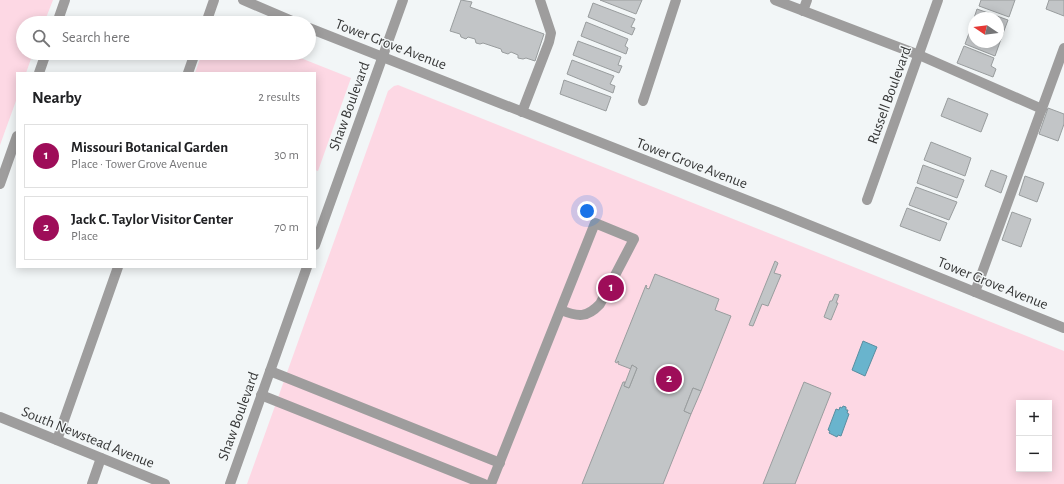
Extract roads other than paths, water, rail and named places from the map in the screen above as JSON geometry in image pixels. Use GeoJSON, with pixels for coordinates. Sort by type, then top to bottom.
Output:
{"type":"FeatureCollection","features":[{"type":"Feature","properties":{"kind":"street"},"geometry":{"type":"LineString","coordinates":[[59,16],[65,0]]}},
{"type":"Feature","properties":{"kind":"street"},"geometry":{"type":"LineString","coordinates":[[208,16],[214,0]]}},
{"type":"Feature","properties":{"kind":"street"},"geometry":{"type":"LineString","coordinates":[[243,0],[281,16]]}},
{"type":"Feature","properties":{"kind":"street","name":"Shaw Boulevard"},"geometry":{"type":"LineString","coordinates":[[316,242],[402,0]]}},
{"type":"Feature","properties":{"kind":"street"},"geometry":{"type":"LineString","coordinates":[[522,112],[549,42],[551,33],[540,0]]}},
{"type":"Feature","properties":{"kind":"street"},"geometry":{"type":"LineString","coordinates":[[643,101],[676,0]]}},
{"type":"Feature","properties":{"kind":"street"},"geometry":{"type":"LineString","coordinates":[[775,0],[919,55],[1042,109]]}},
{"type":"Feature","properties":{"kind":"street"},"geometry":{"type":"LineString","coordinates":[[803,11],[807,0]]}},
{"type":"Feature","properties":{"kind":"street","name":"Russell Boulevard"},"geometry":{"type":"LineString","coordinates":[[867,200],[938,0]]}},
{"type":"Feature","properties":{"kind":"street","name":"Tower Grove Avenue"},"geometry":{"type":"LineString","coordinates":[[316,31],[1064,328]]}},
{"type":"Feature","properties":{"kind":"street"},"geometry":{"type":"LineString","coordinates":[[975,292],[1064,48]]}},
{"type":"Feature","properties":{"kind":"street"},"geometry":{"type":"LineString","coordinates":[[39,72],[44,60]]}},
{"type":"Feature","properties":{"kind":"street"},"geometry":{"type":"LineString","coordinates":[[188,72],[193,60]]}},
{"type":"Feature","properties":{"kind":"street"},"geometry":{"type":"LineString","coordinates":[[0,184],[16,139]]}},
{"type":"Feature","properties":{"kind":"street"},"geometry":{"type":"LineString","coordinates":[[491,484],[595,224],[634,239],[600,304],[594,310],[587,315],[579,316],[561,310]]}},
{"type":"Feature","properties":{"kind":"street"},"geometry":{"type":"LineString","coordinates":[[56,440],[118,268]]}},
{"type":"Feature","properties":{"kind":"street","name":"Shaw Boulevard"},"geometry":{"type":"LineString","coordinates":[[230,484],[307,268]]}},
{"type":"Feature","properties":{"kind":"street"},"geometry":{"type":"LineString","coordinates":[[270,371],[500,463]]}},
{"type":"Feature","properties":{"kind":"street"},"geometry":{"type":"LineString","coordinates":[[261,395],[484,484]]}},
{"type":"Feature","properties":{"kind":"street","name":"South Newstead Avenue"},"geometry":{"type":"LineString","coordinates":[[0,417],[165,484]]}},
{"type":"Feature","properties":{"kind":"street"},"geometry":{"type":"LineString","coordinates":[[92,484],[101,458]]}},
{"type":"Feature","properties":{"kind":"water"},"geometry":{"type":"Polygon","coordinates":[[[863,341],[877,347],[865,376],[852,370],[863,341]]]}},
{"type":"Feature","properties":{"kind":"water"},"geometry":{"type":"Polygon","coordinates":[[[843,406],[846,407],[846,410],[848,410],[847,413],[849,414],[841,436],[838,435],[837,437],[829,433],[830,431],[828,430],[836,409],[839,410],[840,407],[842,408],[843,406]]]}},
{"type":"Feature","properties":{"kind":"place","name":"Missouri Botanical Garden"},"geometry":{"type":"Point","coordinates":[611,288]}},
{"type":"Feature","properties":{"kind":"place","name":"Jack C. Taylor Visitor Center"},"geometry":{"type":"Point","coordinates":[669,379]}}]}
